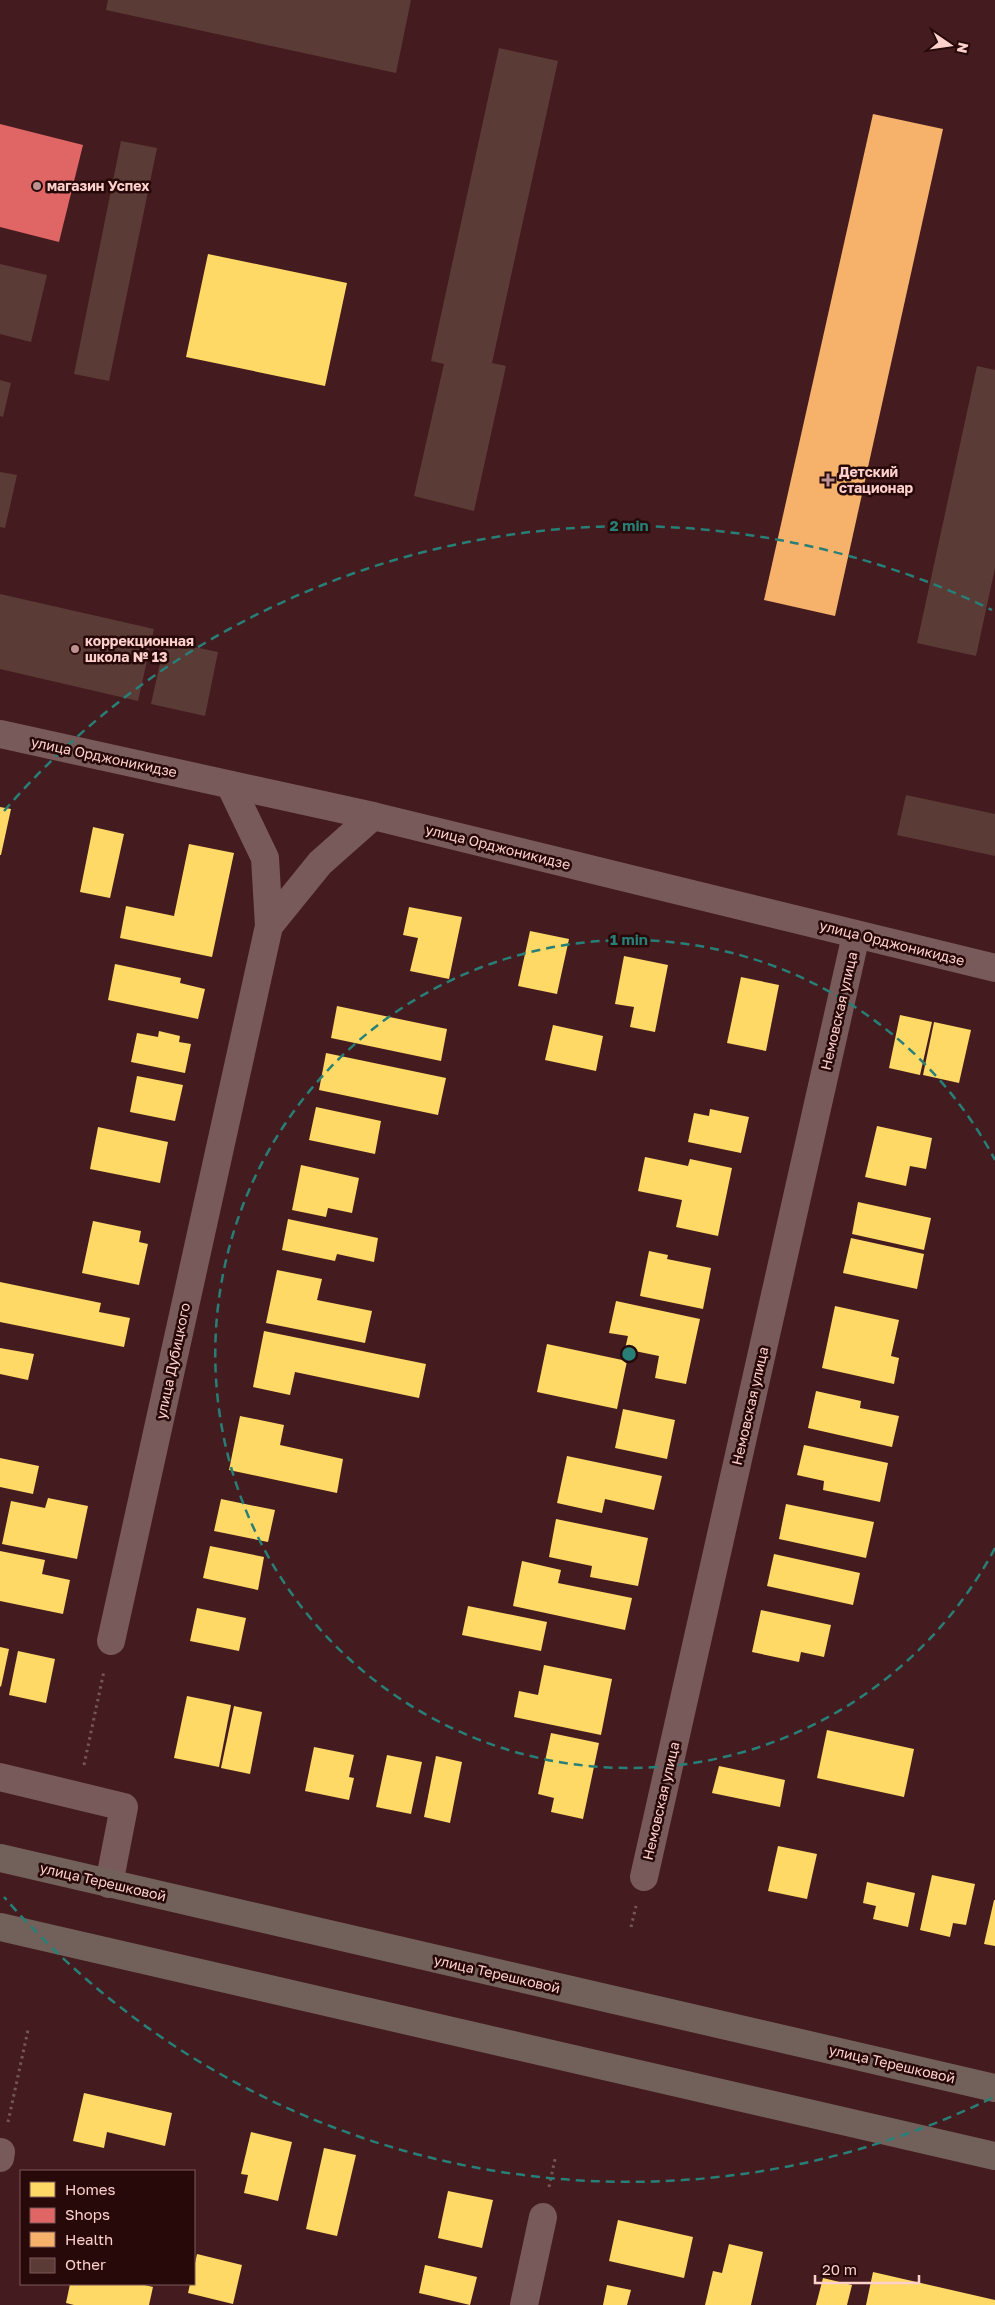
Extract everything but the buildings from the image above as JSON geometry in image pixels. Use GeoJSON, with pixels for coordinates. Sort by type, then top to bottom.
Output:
{"type":"FeatureCollection","features":[{"type":"Feature","properties":{"kind":"main road","name":"улица Терешковой"},"geometry":{"type":"LineString","coordinates":[[0,1858],[995,2088]]}},
{"type":"Feature","properties":{"kind":"main road"},"geometry":{"type":"LineString","coordinates":[[0,1927],[995,2156]]}},
{"type":"Feature","properties":{"kind":"street","name":"улица Орджоникидзе"},"geometry":{"type":"LineString","coordinates":[[0,734],[374,816],[995,968]]}},
{"type":"Feature","properties":{"kind":"street","name":"улица Дубицкого"},"geometry":{"type":"LineString","coordinates":[[111,1641],[269,926],[265,858],[230,785]]}},
{"type":"Feature","properties":{"kind":"street","name":"улица Дубицкого"},"geometry":{"type":"LineString","coordinates":[[269,926],[320,863],[374,816]]}},
{"type":"Feature","properties":{"kind":"street","name":"Немовская улица"},"geometry":{"type":"LineString","coordinates":[[644,1877],[856,935]]}},
{"type":"Feature","properties":{"kind":"street"},"geometry":{"type":"LineString","coordinates":[[0,1777],[124,1807],[109,1884]]}},
{"type":"Feature","properties":{"kind":"street"},"geometry":{"type":"LineString","coordinates":[[524,2305],[543,2217]]}},
{"type":"Feature","properties":{"kind":"path"},"geometry":{"type":"LineString","coordinates":[[78,1795],[111,1641]]}},
{"type":"Feature","properties":{"kind":"path"},"geometry":{"type":"LineString","coordinates":[[1,2155],[28,2030]]}},
{"type":"Feature","properties":{"kind":"place","name":"магазин Успех"},"geometry":{"type":"Point","coordinates":[37,186]}},
{"type":"Feature","properties":{"kind":"place","name":"Детский стационар"},"geometry":{"type":"Point","coordinates":[828,480]}},
{"type":"Feature","properties":{"kind":"place","name":"коррекционная школа № 13"},"geometry":{"type":"Point","coordinates":[75,649]}}]}
